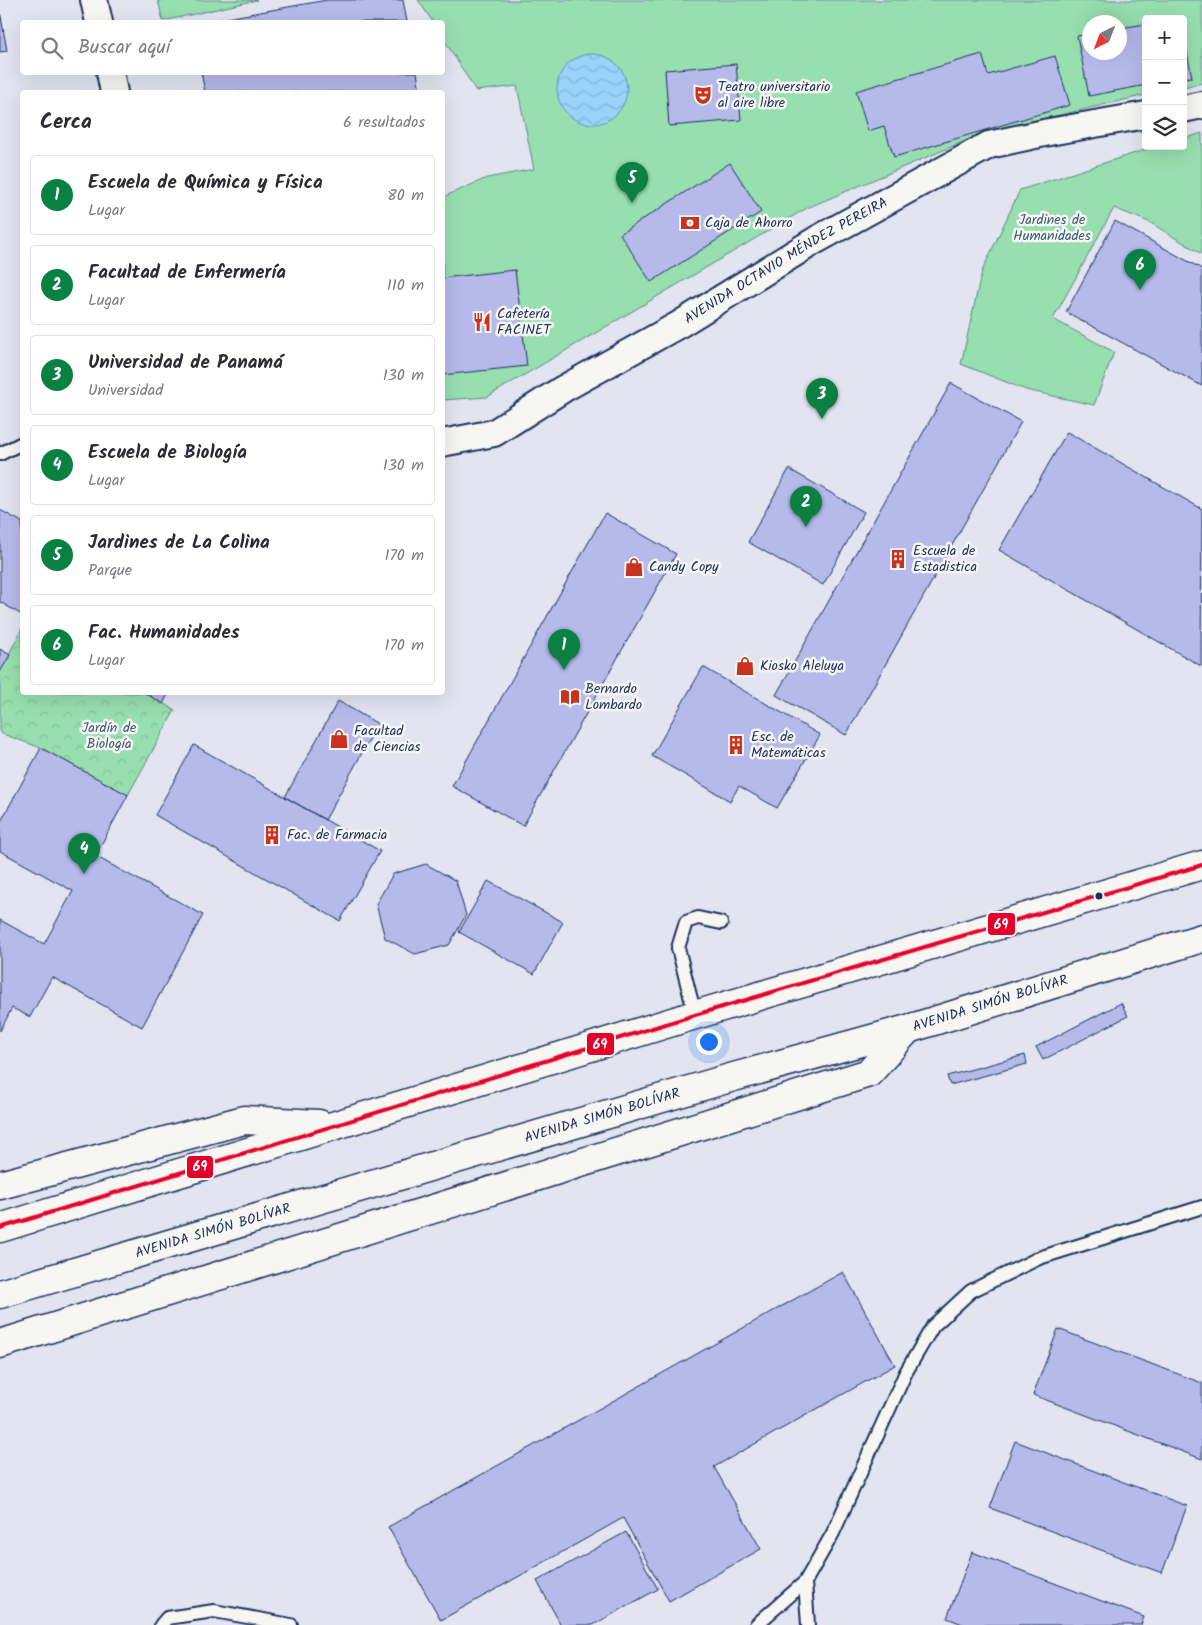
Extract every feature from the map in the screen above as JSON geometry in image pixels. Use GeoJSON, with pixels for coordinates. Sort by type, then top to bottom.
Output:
{"type":"FeatureCollection","features":[{"type":"Feature","properties":{"kind":"main road"},"geometry":{"type":"LineString","coordinates":[[0,1228],[695,1015],[1202,866]]}},
{"type":"Feature","properties":{"kind":"main road","name":"AVENIDA SIMÓN BOLÍVAR"},"geometry":{"type":"LineString","coordinates":[[0,1294],[730,1078],[908,1029],[1202,938]]}},
{"type":"Feature","properties":{"kind":"main road"},"geometry":{"type":"LineString","coordinates":[[0,1344],[869,1073],[908,1029]]}},
{"type":"Feature","properties":{"kind":"main road"},"geometry":{"type":"LineString","coordinates":[[0,1185],[244,1120],[340,1124]]}},
{"type":"Feature","properties":{"kind":"street"},"geometry":{"type":"LineString","coordinates":[[94,0],[99,20]]}},
{"type":"Feature","properties":{"kind":"street"},"geometry":{"type":"LineString","coordinates":[[111,75],[114,90]]}},
{"type":"Feature","properties":{"kind":"street"},"geometry":{"type":"LineString","coordinates":[[1187,107],[1202,105]]}},
{"type":"Feature","properties":{"kind":"street","name":"AVENIDA OCTAVIO MÉNDEZ PEREIRA"},"geometry":{"type":"LineString","coordinates":[[445,442],[494,433],[563,389],[680,324],[816,240],[989,145],[1142,116]]}},
{"type":"Feature","properties":{"kind":"lane"},"geometry":{"type":"LineString","coordinates":[[0,454],[20,444]]}},
{"type":"Feature","properties":{"kind":"lane"},"geometry":{"type":"LineString","coordinates":[[695,1015],[678,948],[686,922],[698,918],[720,923]]}},
{"type":"Feature","properties":{"kind":"lane"},"geometry":{"type":"LineString","coordinates":[[756,1625],[805,1582],[833,1533],[906,1372],[933,1326],[971,1291],[1040,1258],[1202,1207]]}},
{"type":"Feature","properties":{"kind":"lane"},"geometry":{"type":"LineString","coordinates":[[805,1582],[808,1625]]}},
{"type":"Feature","properties":{"kind":"lane"},"geometry":{"type":"LineString","coordinates":[[161,1625],[166,1618],[214,1611],[292,1625]]}},
{"type":"Feature","properties":{"kind":"green space"},"geometry":{"type":"Polygon","coordinates":[[[158,0],[257,0],[167,20],[163,20],[158,0]]]}},
{"type":"Feature","properties":{"kind":"green space"},"geometry":{"type":"Polygon","coordinates":[[[418,0],[1202,0],[1202,83],[1187,86],[1187,15],[1142,15],[1142,96],[986,132],[807,208],[487,397],[445,400],[445,196],[487,178],[534,169],[517,86],[476,91],[445,41],[445,20],[432,20],[418,0]]]}},
{"type":"Feature","properties":{"kind":"green space","name":"Jardines de Humanidades"},"geometry":{"type":"Polygon","coordinates":[[[1202,133],[1202,254],[1149,222],[1114,208],[1053,319],[1114,352],[1094,405],[1026,390],[961,364],[982,271],[1020,190],[1145,150],[1187,150],[1187,138],[1202,133]]]}},
{"type":"Feature","properties":{"kind":"green space","name":"Jardín de Biología"},"geometry":{"type":"Polygon","coordinates":[[[20,632],[20,695],[148,695],[175,710],[128,795],[41,748],[0,733],[0,672],[20,632]]]}},
{"type":"Feature","properties":{"kind":"water"},"geometry":{"type":"Polygon","coordinates":[[[592,54],[605,57],[617,64],[624,76],[627,89],[624,102],[617,114],[605,121],[592,124],[579,121],[567,114],[560,102],[557,89],[560,76],[567,64],[579,57],[592,54]]]}},
{"type":"Feature","properties":{"kind":"building"},"geometry":{"type":"Polygon","coordinates":[[[327,0],[403,0],[407,20],[216,20],[327,0]]]}},
{"type":"Feature","properties":{"kind":"building"},"geometry":{"type":"Polygon","coordinates":[[[0,11],[7,51],[0,52],[0,11]]]}},
{"type":"Feature","properties":{"kind":"building"},"geometry":{"type":"Polygon","coordinates":[[[1142,25],[1142,86],[1089,96],[1077,36],[1082,35],[1082,60],[1127,60],[1127,27],[1142,25]]]}},
{"type":"Feature","properties":{"kind":"building"},"geometry":{"type":"Polygon","coordinates":[[[1187,52],[1192,77],[1187,78],[1187,52]]]}},
{"type":"Feature","properties":{"kind":"building"},"geometry":{"type":"Polygon","coordinates":[[[982,54],[988,75],[1055,56],[1070,105],[894,157],[884,126],[868,131],[856,91],[982,54]]]}},
{"type":"Feature","properties":{"kind":"building","name":"Teatro universitario al aire libre"},"geometry":{"type":"Polygon","coordinates":[[[736,64],[741,120],[669,126],[665,70],[736,64]]]}},
{"type":"Feature","properties":{"kind":"building"},"geometry":{"type":"Polygon","coordinates":[[[202,75],[417,75],[420,90],[205,90],[202,75]]]}},
{"type":"Feature","properties":{"kind":"building","name":"Caja de Ahorro"},"geometry":{"type":"Polygon","coordinates":[[[730,163],[761,212],[651,282],[620,234],[730,163]]]}},
{"type":"Feature","properties":{"kind":"building"},"geometry":{"type":"Polygon","coordinates":[[[1115,221],[1202,269],[1202,386],[1066,312],[1115,221]]]}},
{"type":"Feature","properties":{"kind":"building","name":"Cafetería FACINET"},"geometry":{"type":"Polygon","coordinates":[[[515,270],[527,366],[445,375],[445,278],[515,270]]]}},
{"type":"Feature","properties":{"kind":"building","name":"Escuela de Estadistica"},"geometry":{"type":"Polygon","coordinates":[[[951,383],[1021,422],[846,735],[776,695],[951,383]]]}},
{"type":"Feature","properties":{"kind":"building"},"geometry":{"type":"Polygon","coordinates":[[[1067,432],[1202,509],[1201,666],[999,550],[1067,432]]]}},
{"type":"Feature","properties":{"kind":"building"},"geometry":{"type":"Polygon","coordinates":[[[789,469],[864,512],[823,585],[748,542],[789,469]]]}},
{"type":"Feature","properties":{"kind":"building"},"geometry":{"type":"Polygon","coordinates":[[[0,510],[20,521],[20,614],[0,602],[0,510]]]}},
{"type":"Feature","properties":{"kind":"building"},"geometry":{"type":"Polygon","coordinates":[[[605,513],[676,554],[523,826],[452,786],[605,513]]]}},
{"type":"Feature","properties":{"kind":"building"},"geometry":{"type":"Polygon","coordinates":[[[0,649],[10,655],[0,672],[0,649]]]}},
{"type":"Feature","properties":{"kind":"building","name":"Esc. de Matemáticas"},"geometry":{"type":"Polygon","coordinates":[[[703,667],[820,735],[777,808],[739,786],[730,801],[652,756],[703,667]]]}},
{"type":"Feature","properties":{"kind":"building"},"geometry":{"type":"Polygon","coordinates":[[[149,695],[168,695],[163,704],[149,695]]]}},
{"type":"Feature","properties":{"kind":"building"},"geometry":{"type":"Polygon","coordinates":[[[338,701],[378,724],[325,820],[285,797],[338,701]]]}},
{"type":"Feature","properties":{"kind":"building","name":"Fac. de Farmacia"},"geometry":{"type":"Polygon","coordinates":[[[194,745],[380,851],[340,921],[155,815],[194,745]]]}},
{"type":"Feature","properties":{"kind":"building"},"geometry":{"type":"Polygon","coordinates":[[[41,748],[128,795],[95,856],[203,915],[142,1027],[52,977],[30,1017],[12,1008],[0,1031],[0,920],[44,944],[73,891],[0,851],[0,823],[41,748]]]}},
{"type":"Feature","properties":{"kind":"building"},"geometry":{"type":"Polygon","coordinates":[[[426,864],[456,881],[466,915],[449,945],[415,954],[385,938],[376,904],[393,874],[426,864]]]}},
{"type":"Feature","properties":{"kind":"building"},"geometry":{"type":"Polygon","coordinates":[[[488,881],[563,922],[534,974],[459,932],[488,881]]]}},
{"type":"Feature","properties":{"kind":"building"},"geometry":{"type":"Polygon","coordinates":[[[1121,1003],[1128,1016],[1043,1060],[1036,1047],[1121,1003]]]}},
{"type":"Feature","properties":{"kind":"building"},"geometry":{"type":"Polygon","coordinates":[[[1025,1055],[1027,1064],[950,1085],[947,1076],[1025,1055]]]}},
{"type":"Feature","properties":{"kind":"building"},"geometry":{"type":"Polygon","coordinates":[[[843,1272],[895,1365],[714,1467],[761,1549],[669,1601],[623,1518],[441,1620],[388,1527],[843,1272]]]}},
{"type":"Feature","properties":{"kind":"building"},"geometry":{"type":"Polygon","coordinates":[[[1058,1329],[1202,1383],[1202,1459],[1033,1395],[1058,1329]]]}},
{"type":"Feature","properties":{"kind":"building"},"geometry":{"type":"Polygon","coordinates":[[[1015,1441],[1187,1506],[1162,1573],[990,1508],[1015,1441]]]}},
{"type":"Feature","properties":{"kind":"building"},"geometry":{"type":"Polygon","coordinates":[[[626,1532],[658,1589],[593,1625],[561,1625],[537,1581],[626,1532]]]}},
{"type":"Feature","properties":{"kind":"building"},"geometry":{"type":"Polygon","coordinates":[[[972,1552],[1144,1617],[1141,1625],[965,1625],[947,1618],[972,1552]]]}},
{"type":"Feature","properties":{"kind":"transit line","name":"69"},"geometry":{"type":"LineString","coordinates":[[0,1228],[695,1015],[1202,865]]}},
{"type":"Feature","properties":{"kind":"place","name":"Teatro universitario al aire libre"},"geometry":{"type":"Point","coordinates":[703,95]}},
{"type":"Feature","properties":{"kind":"place","name":"Jardines de La Colina"},"geometry":{"type":"Point","coordinates":[632,203]}},
{"type":"Feature","properties":{"kind":"place","name":"Caja de Ahorro"},"geometry":{"type":"Point","coordinates":[690,223]}},
{"type":"Feature","properties":{"kind":"place","name":"Fac. Humanidades"},"geometry":{"type":"Point","coordinates":[1140,290]}},
{"type":"Feature","properties":{"kind":"place","name":"Cafetería FACINET"},"geometry":{"type":"Point","coordinates":[482,322]}},
{"type":"Feature","properties":{"kind":"place","name":"Universidad de Panamá"},"geometry":{"type":"Point","coordinates":[822,419]}},
{"type":"Feature","properties":{"kind":"place","name":"Facultad de Enfermería"},"geometry":{"type":"Point","coordinates":[806,527]}},
{"type":"Feature","properties":{"kind":"place","name":"Escuela de Estadistica"},"geometry":{"type":"Point","coordinates":[898,559]}},
{"type":"Feature","properties":{"kind":"place","name":"Candy Copy"},"geometry":{"type":"Point","coordinates":[634,567]}},
{"type":"Feature","properties":{"kind":"place","name":"Kiosko Aleluya"},"geometry":{"type":"Point","coordinates":[745,666]}},
{"type":"Feature","properties":{"kind":"place","name":"Escuela de Química y Física"},"geometry":{"type":"Point","coordinates":[564,670]}},
{"type":"Feature","properties":{"kind":"place","name":"Bernardo Lombardo"},"geometry":{"type":"Point","coordinates":[570,697]}},
{"type":"Feature","properties":{"kind":"place","name":"Facultad de Ciencias"},"geometry":{"type":"Point","coordinates":[339,739]}},
{"type":"Feature","properties":{"kind":"place","name":"Esc. de Matemáticas"},"geometry":{"type":"Point","coordinates":[736,745]}},
{"type":"Feature","properties":{"kind":"place","name":"Fac. de Farmacia"},"geometry":{"type":"Point","coordinates":[272,835]}},
{"type":"Feature","properties":{"kind":"place","name":"Escuela de Biología"},"geometry":{"type":"Point","coordinates":[84,874]}}]}
